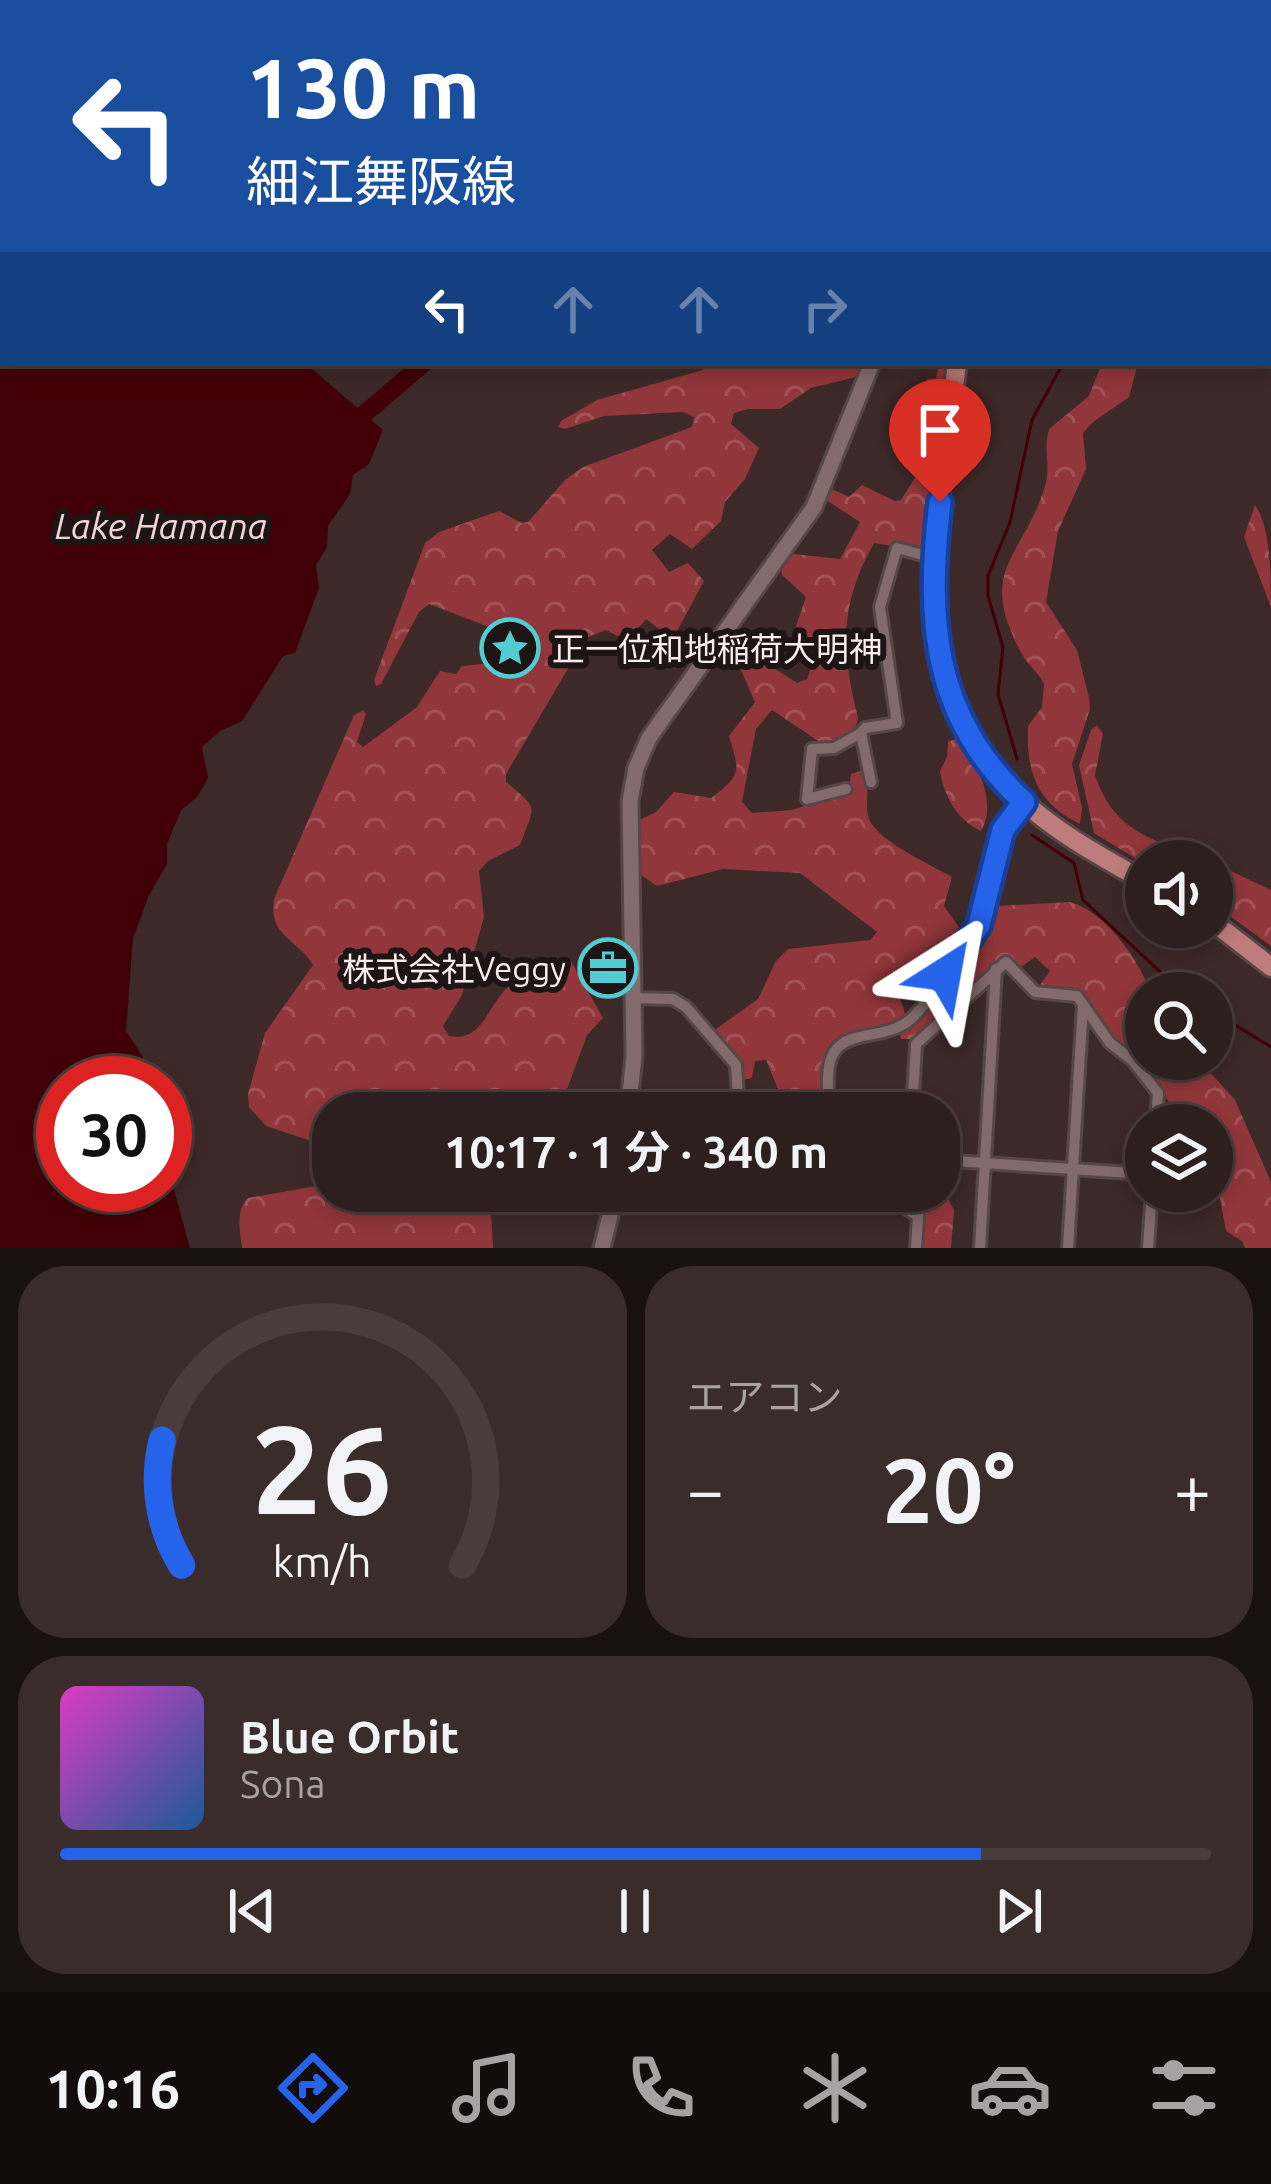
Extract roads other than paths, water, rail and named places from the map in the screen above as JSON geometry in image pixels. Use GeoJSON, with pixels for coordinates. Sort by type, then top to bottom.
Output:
{"type":"FeatureCollection","features":[{"type":"Feature","properties":{"kind":"main road"},"geometry":{"type":"LineString","coordinates":[[957,366],[934,558],[935,632],[950,694],[979,752],[1024,802],[1125,869]]}},
{"type":"Feature","properties":{"kind":"main road"},"geometry":{"type":"LineString","coordinates":[[1233,937],[1271,967]]}},
{"type":"Feature","properties":{"kind":"street"},"geometry":{"type":"LineString","coordinates":[[631,1092],[630,801],[642,753],[658,724],[806,520],[827,480],[871,366]]}},
{"type":"Feature","properties":{"kind":"street"},"geometry":{"type":"LineString","coordinates":[[846,789],[807,799],[812,749],[834,748],[865,728],[897,723],[880,607],[897,548],[934,558]]}},
{"type":"Feature","properties":{"kind":"street"},"geometry":{"type":"LineString","coordinates":[[861,733],[871,782]]}},
{"type":"Feature","properties":{"kind":"street"},"geometry":{"type":"LineString","coordinates":[[828,1092],[830,1055],[840,1043],[900,1028],[919,1012],[979,925],[1003,830],[1024,802]]}},
{"type":"Feature","properties":{"kind":"street"},"geometry":{"type":"LineString","coordinates":[[913,1092],[916,1044],[1006,962],[1035,992],[1068,994],[1083,1002],[1113,1047],[1132,1060],[1158,1093],[1157,1104]]}},
{"type":"Feature","properties":{"kind":"street"},"geometry":{"type":"LineString","coordinates":[[980,1248],[996,969]]}},
{"type":"Feature","properties":{"kind":"street"},"geometry":{"type":"LineString","coordinates":[[633,998],[673,999],[686,1007],[736,1065],[738,1092]]}},
{"type":"Feature","properties":{"kind":"street"},"geometry":{"type":"LineString","coordinates":[[1068,1248],[1083,1002]]}},
{"type":"Feature","properties":{"kind":"street"},"geometry":{"type":"LineString","coordinates":[[960,1162],[1125,1173]]}},
{"type":"Feature","properties":{"kind":"street"},"geometry":{"type":"LineString","coordinates":[[602,1248],[611,1212]]}},
{"type":"Feature","properties":{"kind":"street"},"geometry":{"type":"LineString","coordinates":[[911,1212],[918,1216],[916,1248]]}},
{"type":"Feature","properties":{"kind":"street"},"geometry":{"type":"LineString","coordinates":[[1148,1248],[1151,1212]]}},
{"type":"Feature","properties":{"kind":"water","name":"Lake Hamana"},"geometry":{"type":"Polygon","coordinates":[[[0,366],[308,366],[383,430],[369,464],[353,475],[350,494],[328,526],[327,547],[316,565],[319,588],[295,653],[283,656],[242,721],[220,731],[202,747],[208,778],[197,797],[181,810],[167,844],[167,864],[133,938],[126,1031],[142,1056],[36,1056],[36,1212],[180,1212],[190,1248],[0,1248],[0,366]]]}},
{"type":"Feature","properties":{"kind":"waterway"},"geometry":{"type":"LineString","coordinates":[[348,428],[420,366]]}},
{"type":"Feature","properties":{"kind":"waterway"},"geometry":{"type":"LineString","coordinates":[[1017,759],[998,694],[1003,647],[988,596],[988,576],[1010,522],[1032,420],[1061,366]]}},
{"type":"Feature","properties":{"kind":"waterway"},"geometry":{"type":"LineString","coordinates":[[1032,835],[1074,863],[1083,900],[1160,972]]}},
{"type":"Feature","properties":{"kind":"waterway"},"geometry":{"type":"LineString","coordinates":[[1233,1024],[1271,1047]]}},
{"type":"Feature","properties":{"kind":"place","name":"正一位和地稲荷大明神"},"geometry":{"type":"Point","coordinates":[510,648]}},
{"type":"Feature","properties":{"kind":"place","name":"株式会社Veggy"},"geometry":{"type":"Point","coordinates":[608,968]}}]}
